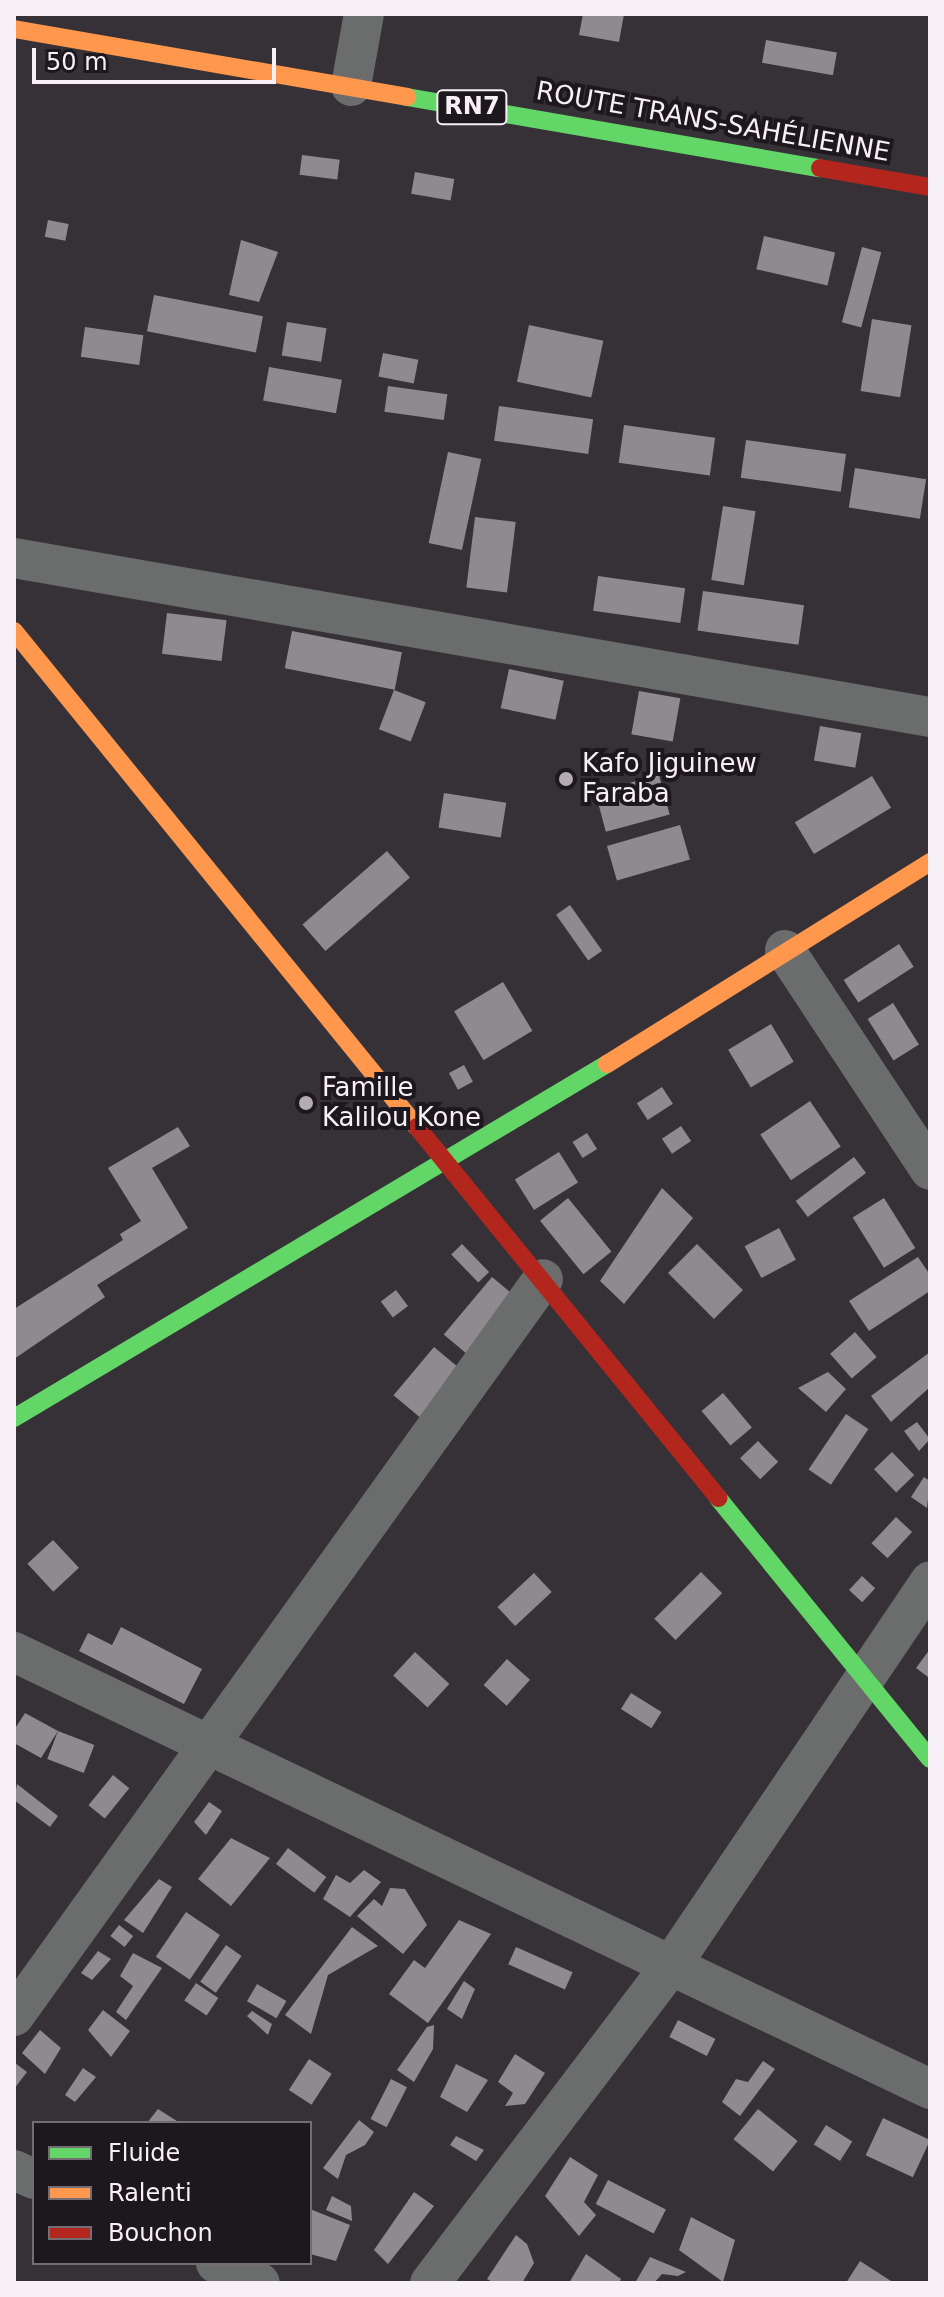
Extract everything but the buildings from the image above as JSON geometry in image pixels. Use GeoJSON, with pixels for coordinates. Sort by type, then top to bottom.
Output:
{"type":"FeatureCollection","features":[{"type":"Feature","properties":{"kind":"main road","name":"ROUTE TRANS-SAHÉLIENNE"},"geometry":{"type":"LineString","coordinates":[[14,29],[930,187]]}},
{"type":"Feature","properties":{"kind":"main road"},"geometry":{"type":"LineString","coordinates":[[14,631],[449,1162],[930,1759]]}},
{"type":"Feature","properties":{"kind":"main road"},"geometry":{"type":"LineString","coordinates":[[14,1418],[449,1162],[930,862]]}},
{"type":"Feature","properties":{"kind":"street"},"geometry":{"type":"LineString","coordinates":[[351,86],[364,14]]}},
{"type":"Feature","properties":{"kind":"street"},"geometry":{"type":"LineString","coordinates":[[14,558],[930,717]]}},
{"type":"Feature","properties":{"kind":"street"},"geometry":{"type":"LineString","coordinates":[[785,950],[930,1170]]}},
{"type":"Feature","properties":{"kind":"street"},"geometry":{"type":"LineString","coordinates":[[14,2016],[543,1279]]}},
{"type":"Feature","properties":{"kind":"street"},"geometry":{"type":"LineString","coordinates":[[430,2283],[670,1967],[930,1581]]}},
{"type":"Feature","properties":{"kind":"street"},"geometry":{"type":"LineString","coordinates":[[14,1652],[930,2089]]}},
{"type":"Feature","properties":{"kind":"street"},"geometry":{"type":"LineString","coordinates":[[220,2265],[260,2283]]}},
{"type":"Feature","properties":{"kind":"traffic: fast"},"geometry":{"type":"LineString","coordinates":[[407,97],[820,168]]}},
{"type":"Feature","properties":{"kind":"traffic: fast"},"geometry":{"type":"LineString","coordinates":[[14,1418],[607,1064]]}},
{"type":"Feature","properties":{"kind":"traffic: fast"},"geometry":{"type":"LineString","coordinates":[[718,1498],[930,1759]]}},
{"type":"Feature","properties":{"kind":"traffic: slow"},"geometry":{"type":"LineString","coordinates":[[14,29],[407,97]]}},
{"type":"Feature","properties":{"kind":"traffic: slow"},"geometry":{"type":"LineString","coordinates":[[14,631],[417,1127]]}},
{"type":"Feature","properties":{"kind":"traffic: slow"},"geometry":{"type":"LineString","coordinates":[[607,1064],[930,862]]}},
{"type":"Feature","properties":{"kind":"traffic: jam"},"geometry":{"type":"LineString","coordinates":[[820,168],[930,187]]}},
{"type":"Feature","properties":{"kind":"traffic: jam"},"geometry":{"type":"LineString","coordinates":[[417,1127],[718,1498]]}},
{"type":"Feature","properties":{"kind":"place","name":"Kafo Jiguinew Faraba"},"geometry":{"type":"Point","coordinates":[566,779]}},
{"type":"Feature","properties":{"kind":"place","name":"Famille Kalilou Kone"},"geometry":{"type":"Point","coordinates":[306,1103]}}]}
